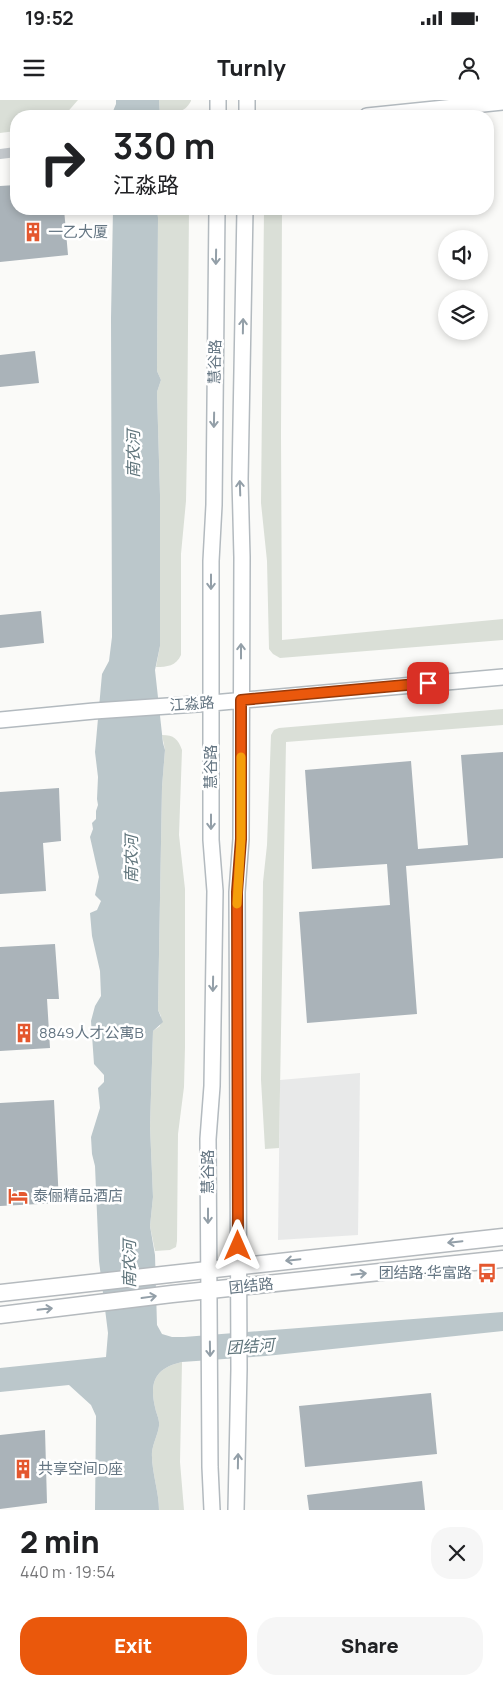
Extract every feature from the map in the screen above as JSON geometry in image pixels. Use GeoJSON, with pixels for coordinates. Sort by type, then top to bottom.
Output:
{"type":"FeatureCollection","features":[{"type":"Feature","properties":{"kind":"main road"},"geometry":{"type":"LineString","coordinates":[[425,110],[503,102]]}},
{"type":"Feature","properties":{"kind":"main road","name":"慧谷路"},"geometry":{"type":"LineString","coordinates":[[212,1510],[210,1467],[208,1139],[212,1086],[214,891],[211,840],[211,561],[214,505],[217,215]]}},
{"type":"Feature","properties":{"kind":"main road","name":"慧谷路"},"geometry":{"type":"LineString","coordinates":[[236,1510],[239,1369],[237,892],[241,839],[242,557],[240,479],[245,215]]}},
{"type":"Feature","properties":{"kind":"main road","name":"江淼路"},"geometry":{"type":"LineString","coordinates":[[0,720],[503,677]]}},
{"type":"Feature","properties":{"kind":"main road","name":"团结路"},"geometry":{"type":"LineString","coordinates":[[0,1293],[503,1237]]}},
{"type":"Feature","properties":{"kind":"main road","name":"团结路"},"geometry":{"type":"LineString","coordinates":[[0,1315],[172,1294],[503,1259]]}},
{"type":"Feature","properties":{"kind":"shaded area"},"geometry":{"type":"Polygon","coordinates":[[[0,100],[78,100],[69,110],[10,110],[10,132],[0,133],[0,100]]]}},
{"type":"Feature","properties":{"kind":"shaded area"},"geometry":{"type":"Polygon","coordinates":[[[159,100],[191,100],[183,110],[160,110],[159,100]]]}},
{"type":"Feature","properties":{"kind":"shaded area"},"geometry":{"type":"Polygon","coordinates":[[[158,215],[189,215],[187,448],[186,501],[181,554],[181,655],[177,662],[164,667],[156,667],[160,646],[160,495],[157,392],[161,380],[157,371],[158,215]]]}},
{"type":"Feature","properties":{"kind":"shaded area"},"geometry":{"type":"Polygon","coordinates":[[[264,215],[282,215],[282,640],[503,619],[503,640],[280,658],[269,649],[267,561],[261,503],[264,215]]]}},
{"type":"Feature","properties":{"kind":"shaded area"},"geometry":{"type":"Polygon","coordinates":[[[503,709],[503,725],[286,742],[279,1148],[265,1149],[261,1080],[263,882],[267,845],[271,735],[274,730],[279,728],[503,709]]]}},
{"type":"Feature","properties":{"kind":"shaded area"},"geometry":{"type":"Polygon","coordinates":[[[162,735],[175,738],[182,750],[179,835],[185,889],[185,1047],[184,1087],[178,1134],[177,1241],[176,1247],[170,1250],[155,1251],[150,1226],[153,1197],[150,1126],[153,1031],[160,1026],[161,1016],[158,1010],[162,787],[165,750],[162,735]]]}},
{"type":"Feature","properties":{"kind":"shaded area"},"geometry":{"type":"Polygon","coordinates":[[[360,1073],[358,1235],[278,1240],[280,1080],[360,1073]]]}},
{"type":"Feature","properties":{"kind":"shaded area"},"geometry":{"type":"Polygon","coordinates":[[[182,1362],[180,1462],[184,1510],[159,1510],[152,1459],[159,1424],[153,1398],[154,1383],[160,1372],[182,1362]]]}},
{"type":"Feature","properties":{"kind":"water"},"geometry":{"type":"Polygon","coordinates":[[[116,100],[159,100],[160,110],[114,110],[116,100]]]}},
{"type":"Feature","properties":{"kind":"water"},"geometry":{"type":"Polygon","coordinates":[[[113,215],[158,215],[157,371],[161,380],[157,392],[160,495],[160,646],[155,670],[165,750],[162,787],[158,1010],[163,1022],[153,1031],[150,1126],[153,1197],[150,1226],[155,1255],[157,1325],[162,1334],[172,1337],[184,1337],[503,1312],[503,1331],[266,1356],[182,1362],[166,1368],[156,1377],[153,1390],[159,1424],[152,1459],[159,1510],[95,1510],[96,1416],[91,1405],[69,1385],[0,1392],[0,1368],[106,1357],[108,1333],[99,1261],[95,1166],[91,1137],[100,1108],[98,1088],[104,1082],[104,1075],[94,1064],[91,1021],[95,1006],[101,996],[100,971],[92,936],[90,913],[97,910],[101,901],[95,895],[99,877],[90,837],[98,805],[98,777],[95,752],[102,674],[109,661],[112,637],[111,318],[113,215]]]}},
{"type":"Feature","properties":{"kind":"building","name":"一乙大厦"},"geometry":{"type":"Polygon","coordinates":[[[10,185],[10,215],[65,215],[68,255],[0,262],[0,186],[10,185]]]}},
{"type":"Feature","properties":{"kind":"building"},"geometry":{"type":"Polygon","coordinates":[[[35,351],[39,383],[0,387],[0,355],[35,351]]]}},
{"type":"Feature","properties":{"kind":"building"},"geometry":{"type":"Polygon","coordinates":[[[41,611],[44,643],[0,648],[0,615],[41,611]]]}},
{"type":"Feature","properties":{"kind":"building"},"geometry":{"type":"Polygon","coordinates":[[[503,752],[503,858],[406,866],[417,1014],[307,1023],[299,912],[390,905],[387,864],[312,869],[305,770],[411,761],[418,849],[468,845],[461,755],[503,752]]]}},
{"type":"Feature","properties":{"kind":"building"},"geometry":{"type":"Polygon","coordinates":[[[59,788],[61,841],[43,843],[46,891],[0,894],[0,792],[59,788]]]}},
{"type":"Feature","properties":{"kind":"building"},"geometry":{"type":"Polygon","coordinates":[[[55,944],[59,999],[47,999],[50,1048],[0,1051],[0,947],[55,944]]]}},
{"type":"Feature","properties":{"kind":"building"},"geometry":{"type":"Polygon","coordinates":[[[54,1100],[59,1203],[0,1206],[0,1103],[54,1100]]]}},
{"type":"Feature","properties":{"kind":"building"},"geometry":{"type":"Polygon","coordinates":[[[431,1393],[437,1454],[305,1467],[299,1406],[431,1393]]]}},
{"type":"Feature","properties":{"kind":"building","name":"共享空间D座"},"geometry":{"type":"Polygon","coordinates":[[[45,1430],[47,1503],[0,1509],[0,1435],[45,1430]]]}},
{"type":"Feature","properties":{"kind":"building"},"geometry":{"type":"Polygon","coordinates":[[[422,1481],[425,1510],[309,1510],[307,1495],[422,1481]]]}},
{"type":"Feature","properties":{"kind":"slow traffic"},"geometry":{"type":"LineString","coordinates":[[237,904],[241,839],[241,757]]}},
{"type":"Feature","properties":{"kind":"place","name":"一乙大厦"},"geometry":{"type":"Point","coordinates":[33,232]}},
{"type":"Feature","properties":{"kind":"place","name":"8849人才公寓B"},"geometry":{"type":"Point","coordinates":[24,1033]}},
{"type":"Feature","properties":{"kind":"place","name":"泰俪精品酒店"},"geometry":{"type":"Point","coordinates":[18,1196]}},
{"type":"Feature","properties":{"kind":"place","name":"团结路·华富路"},"geometry":{"type":"Point","coordinates":[487,1273]}},
{"type":"Feature","properties":{"kind":"place","name":"共享空间D座"},"geometry":{"type":"Point","coordinates":[23,1469]}},
{"type":"Feature","properties":{"kind":"route"},"geometry":{"type":"LineString","coordinates":[[238,1246],[237,892],[241,839],[241,700],[428,683]]}},
{"type":"Feature","properties":{"kind":"water label","name":"南农河"},"geometry":{"type":"Point","coordinates":[133,454]}},
{"type":"Feature","properties":{"kind":"water label","name":"南农河"},"geometry":{"type":"Point","coordinates":[131,859]}},
{"type":"Feature","properties":{"kind":"water label","name":"南农河"},"geometry":{"type":"Point","coordinates":[129,1264]}},
{"type":"Feature","properties":{"kind":"water label","name":"团结河"},"geometry":{"type":"Point","coordinates":[250,1346]}}]}
